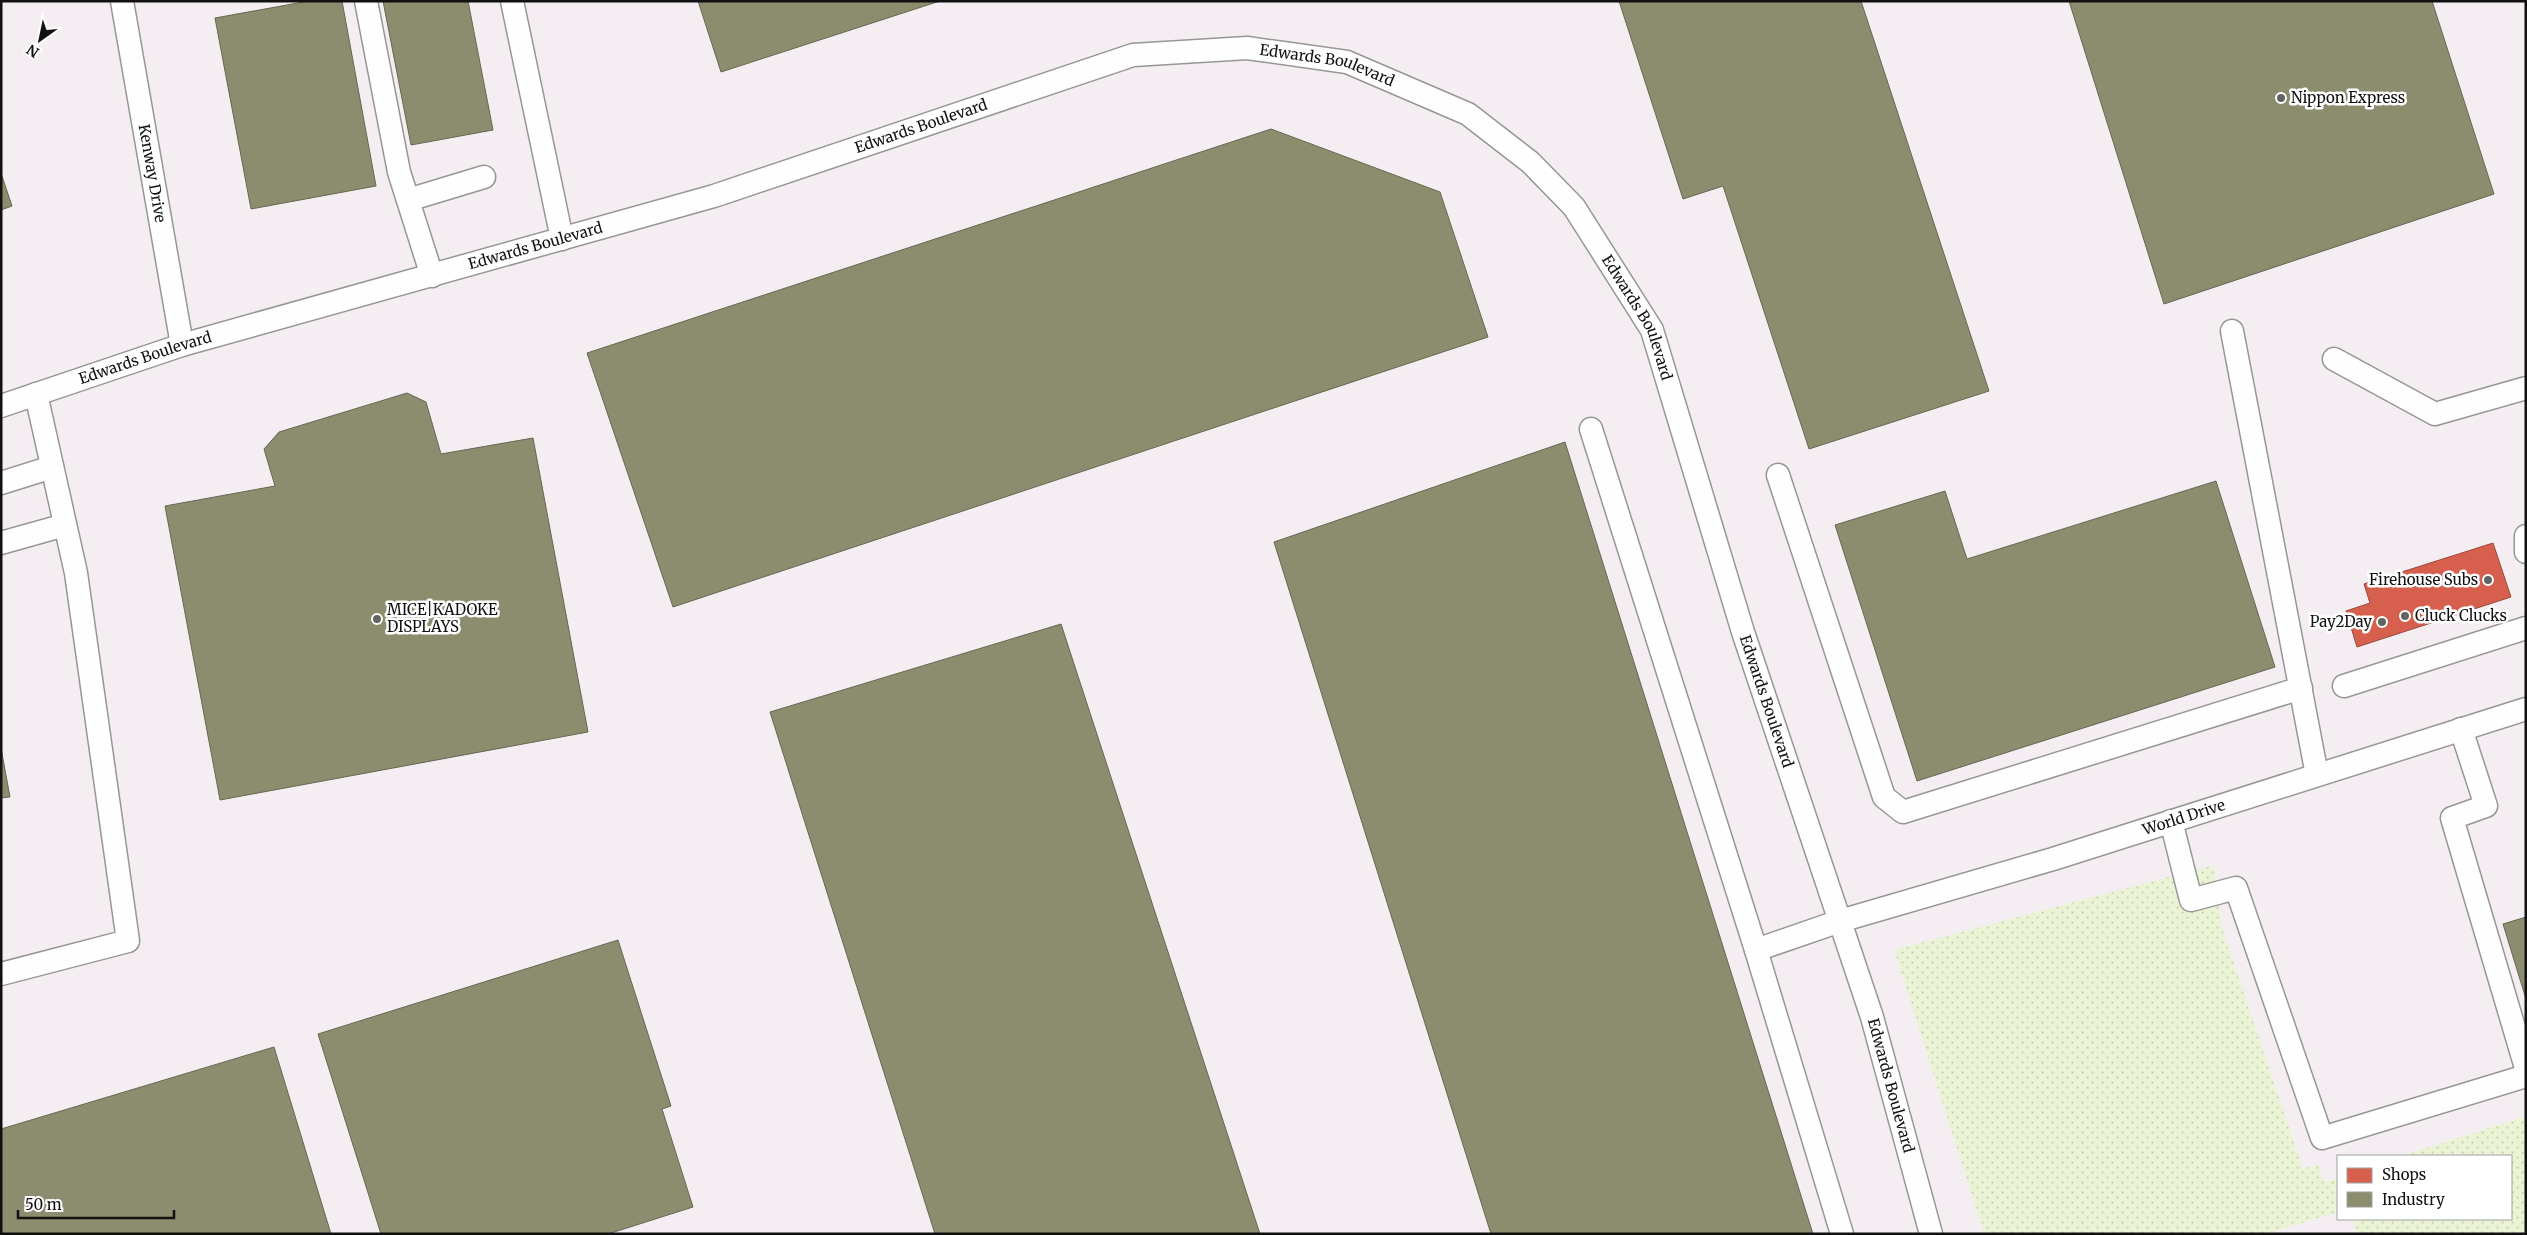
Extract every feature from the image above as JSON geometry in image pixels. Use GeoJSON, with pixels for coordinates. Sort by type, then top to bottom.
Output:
{"type":"FeatureCollection","features":[{"type":"Feature","properties":{"kind":"street","name":"Kenway Drive"},"geometry":{"type":"LineString","coordinates":[[122,1],[182,345]]}},
{"type":"Feature","properties":{"kind":"street"},"geometry":{"type":"LineString","coordinates":[[366,1],[399,172],[432,276]]}},
{"type":"Feature","properties":{"kind":"street"},"geometry":{"type":"LineString","coordinates":[[512,1],[562,239]]}},
{"type":"Feature","properties":{"kind":"street","name":"Edwards Boulevard"},"geometry":{"type":"LineString","coordinates":[[1,406],[182,345],[714,196],[1134,55],[1247,48],[1347,62],[1468,114],[1530,162],[1574,207],[1652,330],[1743,632],[1872,1017],[1932,1234]]}},
{"type":"Feature","properties":{"kind":"street"},"geometry":{"type":"LineString","coordinates":[[408,200],[484,177]]}},
{"type":"Feature","properties":{"kind":"street"},"geometry":{"type":"LineString","coordinates":[[2232,332],[2317,775]]}},
{"type":"Feature","properties":{"kind":"street"},"geometry":{"type":"LineString","coordinates":[[2334,359],[2435,414],[2526,388]]}},
{"type":"Feature","properties":{"kind":"street"},"geometry":{"type":"LineString","coordinates":[[1,974],[128,941],[76,573],[36,394]]}},
{"type":"Feature","properties":{"kind":"street"},"geometry":{"type":"LineString","coordinates":[[1591,429],[1756,950],[1842,1234]]}},
{"type":"Feature","properties":{"kind":"street"},"geometry":{"type":"LineString","coordinates":[[1,483],[52,468]]}},
{"type":"Feature","properties":{"kind":"street"},"geometry":{"type":"LineString","coordinates":[[1778,475],[1884,797],[1903,812],[2301,688]]}},
{"type":"Feature","properties":{"kind":"street"},"geometry":{"type":"LineString","coordinates":[[1,543],[65,525]]}},
{"type":"Feature","properties":{"kind":"street"},"geometry":{"type":"LineString","coordinates":[[2526,536],[2526,552]]}},
{"type":"Feature","properties":{"kind":"street"},"geometry":{"type":"LineString","coordinates":[[2344,686],[2526,628]]}},
{"type":"Feature","properties":{"kind":"street","name":"World Drive"},"geometry":{"type":"LineString","coordinates":[[1756,950],[1840,921],[2053,859],[2526,709]]}},
{"type":"Feature","properties":{"kind":"street"},"geometry":{"type":"LineString","coordinates":[[2461,729],[2486,806],[2452,818],[2526,1068]]}},
{"type":"Feature","properties":{"kind":"street"},"geometry":{"type":"LineString","coordinates":[[2171,822],[2192,900],[2236,888],[2322,1138],[2526,1076]]}},
{"type":"Feature","properties":{"kind":"shaded area"},"geometry":{"type":"Polygon","coordinates":[[[1,1],[2526,1],[2526,1234],[1,1234],[1,1]]]}},
{"type":"Feature","properties":{"kind":"green space"},"geometry":{"type":"Polygon","coordinates":[[[2214,865],[2222,928],[2303,1169],[2318,1164],[2324,1182],[2337,1178],[2337,1212],[2265,1234],[1984,1234],[1894,950],[2214,865]]]}},
{"type":"Feature","properties":{"kind":"green space"},"geometry":{"type":"Polygon","coordinates":[[[2526,1116],[2526,1234],[2357,1234],[2353,1220],[2512,1220],[2512,1155],[2405,1155],[2526,1116]]]}},
{"type":"Feature","properties":{"kind":"building: Shops"},"geometry":{"type":"Polygon","coordinates":[[[2493,543],[2511,597],[2357,647],[2346,611],[2370,603],[2364,584],[2493,543]]]}},
{"type":"Feature","properties":{"kind":"building: Industry"},"geometry":{"type":"Polygon","coordinates":[[[309,1],[342,1],[376,186],[251,209],[215,18],[309,1]]]}},
{"type":"Feature","properties":{"kind":"building: Industry"},"geometry":{"type":"Polygon","coordinates":[[[383,1],[468,1],[493,130],[411,145],[383,1]]]}},
{"type":"Feature","properties":{"kind":"building: Industry"},"geometry":{"type":"Polygon","coordinates":[[[698,1],[940,1],[721,72],[698,1]]]}},
{"type":"Feature","properties":{"kind":"building: Industry"},"geometry":{"type":"Polygon","coordinates":[[[1619,1],[1861,1],[1989,391],[1809,449],[1723,186],[1683,199],[1619,1]]]}},
{"type":"Feature","properties":{"kind":"building: Industry","name":"Nippon Express"},"geometry":{"type":"Polygon","coordinates":[[[2069,1],[2432,1],[2494,194],[2164,304],[2069,1]]]}},
{"type":"Feature","properties":{"kind":"building: Industry"},"geometry":{"type":"Polygon","coordinates":[[[1271,129],[1440,192],[1488,337],[673,607],[587,353],[1271,129]]]}},
{"type":"Feature","properties":{"kind":"building: Industry"},"geometry":{"type":"Polygon","coordinates":[[[1,173],[12,206],[1,210],[1,173]]]}},
{"type":"Feature","properties":{"kind":"building: Industry","name":"MICE|KADOKE DISPLAYS"},"geometry":{"type":"Polygon","coordinates":[[[407,393],[426,402],[441,454],[533,438],[588,732],[220,800],[165,506],[275,486],[264,449],[279,432],[407,393]]]}},
{"type":"Feature","properties":{"kind":"building: Industry"},"geometry":{"type":"Polygon","coordinates":[[[1565,442],[1813,1234],[1491,1234],[1274,542],[1565,442]]]}},
{"type":"Feature","properties":{"kind":"building: Industry"},"geometry":{"type":"Polygon","coordinates":[[[2216,481],[2275,667],[1917,781],[1835,525],[1945,491],[1967,559],[2216,481]]]}},
{"type":"Feature","properties":{"kind":"building: Industry"},"geometry":{"type":"Polygon","coordinates":[[[1061,624],[1260,1234],[935,1234],[770,712],[1061,624]]]}},
{"type":"Feature","properties":{"kind":"building: Industry"},"geometry":{"type":"Polygon","coordinates":[[[1,748],[10,797],[1,798],[1,748]]]}},
{"type":"Feature","properties":{"kind":"building: Industry"},"geometry":{"type":"Polygon","coordinates":[[[2526,917],[2526,999],[2503,924],[2526,917]]]}},
{"type":"Feature","properties":{"kind":"building: Industry"},"geometry":{"type":"Polygon","coordinates":[[[618,940],[671,1106],[662,1109],[693,1207],[608,1234],[381,1234],[318,1034],[618,940]]]}},
{"type":"Feature","properties":{"kind":"building: Industry"},"geometry":{"type":"Polygon","coordinates":[[[274,1047],[331,1234],[1,1234],[1,1129],[274,1047]]]}},
{"type":"Feature","properties":{"kind":"place","name":"Nippon Express"},"geometry":{"type":"Point","coordinates":[2281,98]}},
{"type":"Feature","properties":{"kind":"place","name":"Firehouse Subs"},"geometry":{"type":"Point","coordinates":[2488,580]}},
{"type":"Feature","properties":{"kind":"place","name":"Cluck Clucks"},"geometry":{"type":"Point","coordinates":[2405,616]}},
{"type":"Feature","properties":{"kind":"place","name":"MICE|KADOKE DISPLAYS"},"geometry":{"type":"Point","coordinates":[377,619]}},
{"type":"Feature","properties":{"kind":"place","name":"Pay2Day"},"geometry":{"type":"Point","coordinates":[2382,622]}}]}
